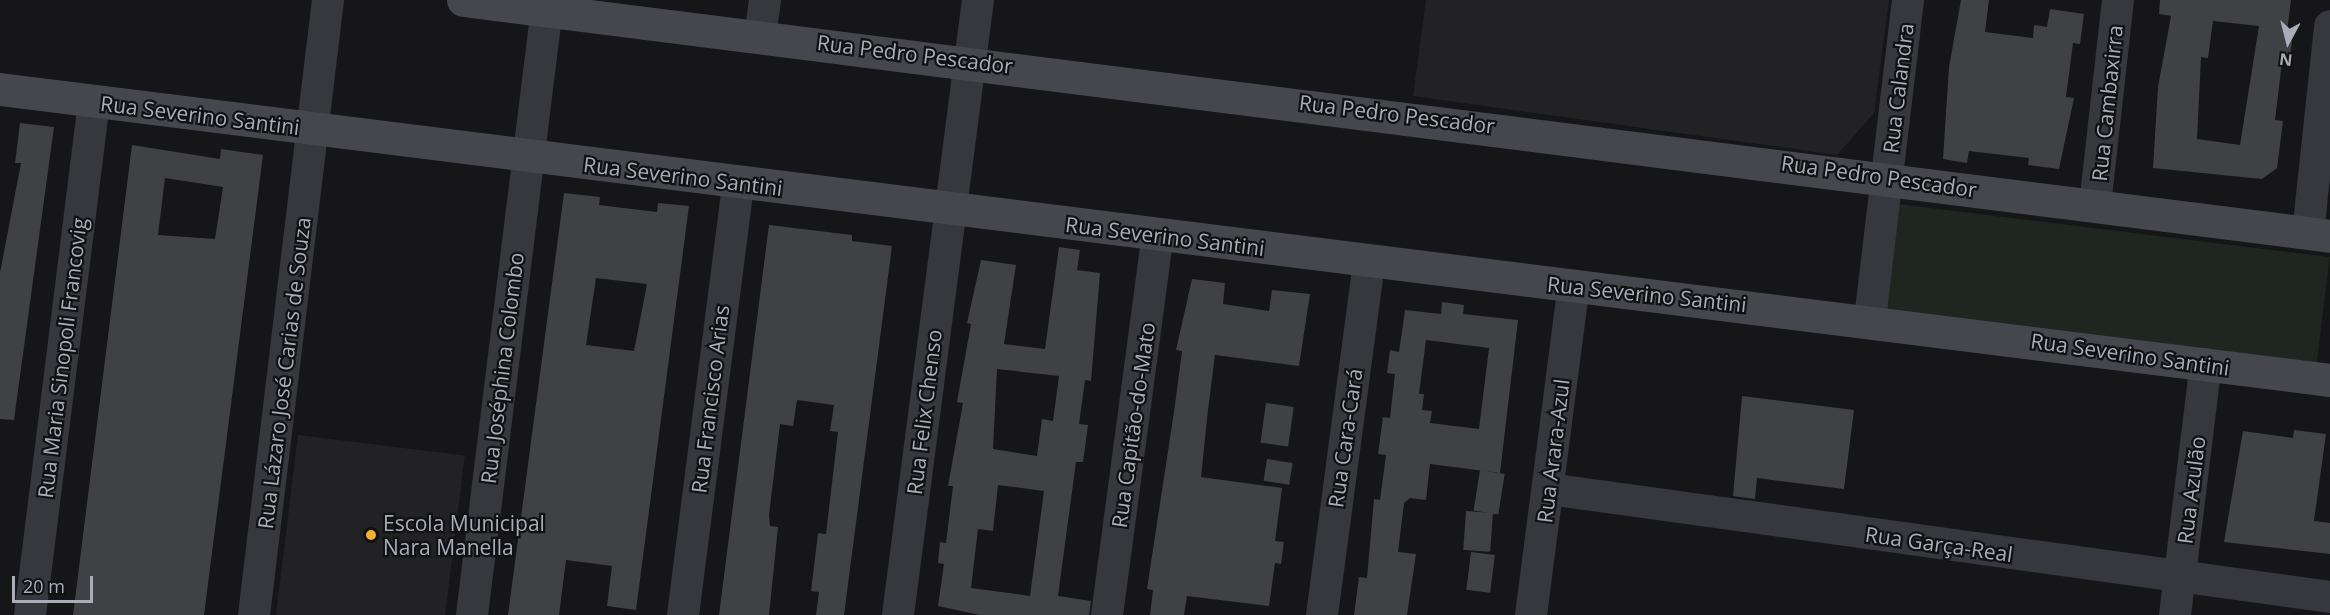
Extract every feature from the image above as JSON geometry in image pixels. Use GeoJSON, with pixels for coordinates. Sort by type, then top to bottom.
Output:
{"type":"FeatureCollection","features":[{"type":"Feature","properties":{"kind":"street","name":"Rua Lázaro José Carias de Souza"},"geometry":{"type":"LineString","coordinates":[[254,615],[328,0]]}},
{"type":"Feature","properties":{"kind":"street","name":"Rua Pedro Pescador"},"geometry":{"type":"LineString","coordinates":[[463,0],[548,5],[760,36],[1888,176],[2319,234]]}},
{"type":"Feature","properties":{"kind":"street"},"geometry":{"type":"LineString","coordinates":[[760,36],[765,0]]}},
{"type":"Feature","properties":{"kind":"street","name":"Rua Felix Chenso"},"geometry":{"type":"LineString","coordinates":[[898,615],[978,0]]}},
{"type":"Feature","properties":{"kind":"street","name":"Rua Calandra"},"geometry":{"type":"LineString","coordinates":[[1870,319],[1908,0]]}},
{"type":"Feature","properties":{"kind":"street","name":"Rua Cambaxirra"},"geometry":{"type":"LineString","coordinates":[[2095,205],[2118,0]]}},
{"type":"Feature","properties":{"kind":"street","name":"Rua Joséphina Colombo"},"geometry":{"type":"LineString","coordinates":[[472,615],[548,5]]}},
{"type":"Feature","properties":{"kind":"street"},"geometry":{"type":"LineString","coordinates":[[2319,234],[2330,26]]}},
{"type":"Feature","properties":{"kind":"street","name":"Rua Severino Santini"},"geometry":{"type":"LineString","coordinates":[[0,89],[1369,261],[1870,319],[2330,380]]}},
{"type":"Feature","properties":{"kind":"street","name":"Rua Maria Sinopoli Francovig"},"geometry":{"type":"LineString","coordinates":[[30,615],[94,102]]}},
{"type":"Feature","properties":{"kind":"street","name":"Rua Francisco Arias"},"geometry":{"type":"LineString","coordinates":[[683,615],[738,183]]}},
{"type":"Feature","properties":{"kind":"street","name":"Rua Capitão-do-Mato"},"geometry":{"type":"LineString","coordinates":[[1107,615],[1158,235]]}},
{"type":"Feature","properties":{"kind":"street","name":"Rua Cara-Cará"},"geometry":{"type":"LineString","coordinates":[[1322,615],[1369,261]]}},
{"type":"Feature","properties":{"kind":"street","name":"Rua Arara-Azul"},"geometry":{"type":"LineString","coordinates":[[1531,615],[1574,286]]}},
{"type":"Feature","properties":{"kind":"street","name":"Rua Azulão"},"geometry":{"type":"LineString","coordinates":[[2175,615],[2206,364]]}},
{"type":"Feature","properties":{"kind":"street","name":"Rua Garça-Real"},"geometry":{"type":"LineString","coordinates":[[1549,489],[2330,597]]}},
{"type":"Feature","properties":{"kind":"shaded area"},"geometry":{"type":"Polygon","coordinates":[[[1426,0],[1889,0],[1874,113],[1837,155],[1413,96],[1426,0]]]}},
{"type":"Feature","properties":{"kind":"shaded area"},"geometry":{"type":"Polygon","coordinates":[[[1898,204],[2330,257],[2317,362],[1885,309],[1898,204]]]}},
{"type":"Feature","properties":{"kind":"shaded area","name":"Escola Municipal Nara Manella"},"geometry":{"type":"Polygon","coordinates":[[[298,435],[465,455],[445,615],[276,615],[298,435]]]}},
{"type":"Feature","properties":{"kind":"building"},"geometry":{"type":"Polygon","coordinates":[[[1961,0],[1989,0],[1985,32],[2033,38],[2034,25],[2047,27],[2050,9],[2084,14],[2080,44],[2073,43],[2066,97],[2074,98],[2059,169],[2028,165],[2029,158],[1969,151],[1967,163],[1943,159],[1949,67],[1961,0]]]}},
{"type":"Feature","properties":{"kind":"building"},"geometry":{"type":"Polygon","coordinates":[[[2160,0],[2291,0],[2286,40],[2292,41],[2289,63],[2282,62],[2275,120],[2283,121],[2277,168],[2262,179],[2153,168],[2158,87],[2171,16],[2159,14],[2160,0]],[[2213,21],[2208,58],[2201,57],[2197,139],[2240,145],[2259,26],[2213,21]]]}},
{"type":"Feature","properties":{"kind":"building"},"geometry":{"type":"Polygon","coordinates":[[[20,123],[54,127],[14,420],[0,419],[0,273],[21,163],[15,163],[20,123]]]}},
{"type":"Feature","properties":{"kind":"building"},"geometry":{"type":"Polygon","coordinates":[[[132,145],[220,159],[221,149],[263,155],[204,615],[73,615],[132,145]],[[165,178],[158,235],[215,239],[223,187],[165,178]]]}},
{"type":"Feature","properties":{"kind":"building"},"geometry":{"type":"Polygon","coordinates":[[[564,193],[600,197],[599,205],[657,212],[658,203],[689,206],[636,610],[607,606],[612,566],[566,560],[559,615],[508,615],[564,193]],[[596,278],[586,345],[634,351],[647,284],[596,278]]]}},
{"type":"Feature","properties":{"kind":"building"},"geometry":{"type":"Polygon","coordinates":[[[769,225],[852,235],[852,241],[892,246],[844,615],[816,615],[819,592],[811,591],[818,533],[826,534],[838,432],[830,431],[834,405],[797,400],[793,426],[780,424],[769,515],[770,526],[778,527],[769,615],[719,615],[769,225]]]}},
{"type":"Feature","properties":{"kind":"building"},"geometry":{"type":"Polygon","coordinates":[[[1059,247],[1080,250],[1077,270],[1100,273],[1091,381],[1085,380],[1079,424],[1088,425],[1083,462],[1076,462],[1058,596],[1091,601],[1089,615],[980,615],[938,606],[944,564],[938,563],[940,542],[946,543],[953,486],[948,486],[963,403],[957,402],[971,324],[967,323],[981,260],[1016,265],[1004,344],[1045,349],[1059,247]],[[997,369],[993,449],[1037,456],[1042,419],[1053,421],[1059,376],[997,369]],[[998,485],[993,531],[978,529],[971,588],[1030,596],[1044,491],[998,485]]]}},
{"type":"Feature","properties":{"kind":"building"},"geometry":{"type":"Polygon","coordinates":[[[1192,279],[1225,283],[1223,304],[1269,311],[1272,290],[1310,294],[1299,366],[1215,355],[1208,410],[1201,477],[1282,488],[1275,541],[1284,542],[1281,564],[1275,563],[1269,606],[1187,596],[1184,615],[1150,615],[1153,590],[1147,589],[1182,351],[1176,350],[1192,279]]]}},
{"type":"Feature","properties":{"kind":"building"},"geometry":{"type":"Polygon","coordinates":[[[1442,302],[1464,305],[1463,314],[1518,320],[1500,473],[1430,464],[1426,500],[1410,498],[1404,503],[1398,552],[1416,554],[1407,615],[1354,615],[1359,577],[1367,578],[1374,499],[1380,500],[1386,455],[1378,454],[1383,417],[1390,418],[1395,374],[1387,373],[1390,350],[1399,352],[1405,310],[1441,314],[1442,302]],[[1426,340],[1419,394],[1424,394],[1422,410],[1432,411],[1430,423],[1479,429],[1489,348],[1426,340]]]}},
{"type":"Feature","properties":{"kind":"building"},"geometry":{"type":"Polygon","coordinates":[[[1742,396],[1854,410],[1844,489],[1757,478],[1755,499],[1733,496],[1742,396]]]}},
{"type":"Feature","properties":{"kind":"building"},"geometry":{"type":"Polygon","coordinates":[[[1266,403],[1294,407],[1288,447],[1260,443],[1266,403]]]}},
{"type":"Feature","properties":{"kind":"building"},"geometry":{"type":"Polygon","coordinates":[[[2294,430],[2326,434],[2314,521],[2330,523],[2330,554],[2224,542],[2243,431],[2293,438],[2294,430]]]}},
{"type":"Feature","properties":{"kind":"building"},"geometry":{"type":"Polygon","coordinates":[[[1267,459],[1293,463],[1289,485],[1264,481],[1267,459]]]}},
{"type":"Feature","properties":{"kind":"building"},"geometry":{"type":"Polygon","coordinates":[[[1480,470],[1505,474],[1498,514],[1474,510],[1480,470]]]}},
{"type":"Feature","properties":{"kind":"building"},"geometry":{"type":"Polygon","coordinates":[[[1466,511],[1493,513],[1490,552],[1463,550],[1466,511]]]}},
{"type":"Feature","properties":{"kind":"building"},"geometry":{"type":"Polygon","coordinates":[[[1471,552],[1495,555],[1490,593],[1466,590],[1471,552]]]}},
{"type":"Feature","properties":{"kind":"place","name":"Escola Municipal Nara Manella"},"geometry":{"type":"Point","coordinates":[371,535]}}]}
